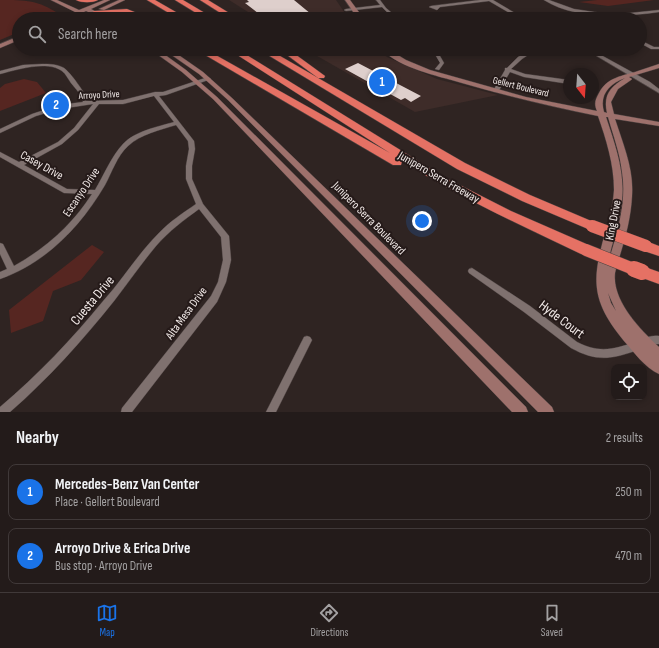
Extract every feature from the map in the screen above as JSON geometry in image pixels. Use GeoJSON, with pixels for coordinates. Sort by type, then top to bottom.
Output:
{"type":"FeatureCollection","features":[{"type":"Feature","properties":{"kind":"highway"},"geometry":{"type":"LineString","coordinates":[[79,0],[95,0]]}},
{"type":"Feature","properties":{"kind":"highway"},"geometry":{"type":"LineString","coordinates":[[141,0],[172,12]]}},
{"type":"Feature","properties":{"kind":"highway"},"geometry":{"type":"LineString","coordinates":[[150,0],[173,12]]}},
{"type":"Feature","properties":{"kind":"highway"},"geometry":{"type":"LineString","coordinates":[[178,0],[199,12]]}},
{"type":"Feature","properties":{"kind":"highway"},"geometry":{"type":"LineString","coordinates":[[203,0],[209,2],[224,12]]}},
{"type":"Feature","properties":{"kind":"highway"},"geometry":{"type":"LineString","coordinates":[[121,12],[130,12]]}},
{"type":"Feature","properties":{"kind":"highway"},"geometry":{"type":"LineString","coordinates":[[210,56],[402,165],[521,221]]}},
{"type":"Feature","properties":{"kind":"highway","name":"Junipero Serra Freeway"},"geometry":{"type":"LineString","coordinates":[[243,56],[429,173],[478,200],[586,250],[659,278]]}},
{"type":"Feature","properties":{"kind":"highway","name":"Junipero Serra Freeway"},"geometry":{"type":"LineString","coordinates":[[274,56],[438,154],[479,176],[592,226],[659,251]]}},
{"type":"Feature","properties":{"kind":"highway"},"geometry":{"type":"LineString","coordinates":[[293,56],[353,98],[360,108]]}},
{"type":"Feature","properties":{"kind":"main road"},"geometry":{"type":"LineString","coordinates":[[66,0],[86,9],[88,12]]}},
{"type":"Feature","properties":{"kind":"main road"},"geometry":{"type":"LineString","coordinates":[[54,1],[79,12],[108,0]]}},
{"type":"Feature","properties":{"kind":"main road"},"geometry":{"type":"LineString","coordinates":[[99,12],[123,0]]}},
{"type":"Feature","properties":{"kind":"main road"},"geometry":{"type":"LineString","coordinates":[[347,0],[355,12]]}},
{"type":"Feature","properties":{"kind":"main road"},"geometry":{"type":"LineString","coordinates":[[54,1],[70,12]]}},
{"type":"Feature","properties":{"kind":"main road"},"geometry":{"type":"LineString","coordinates":[[341,1],[346,10]]}},
{"type":"Feature","properties":{"kind":"main road"},"geometry":{"type":"LineString","coordinates":[[0,46],[12,41]]}},
{"type":"Feature","properties":{"kind":"main road"},"geometry":{"type":"LineString","coordinates":[[0,52],[12,48]]}},
{"type":"Feature","properties":{"kind":"main road","name":"Junipero Serra Boulevard"},"geometry":{"type":"LineString","coordinates":[[165,56],[230,98],[547,412]]}},
{"type":"Feature","properties":{"kind":"main road","name":"Junipero Serra Boulevard"},"geometry":{"type":"LineString","coordinates":[[174,56],[202,79],[521,412]]}},
{"type":"Feature","properties":{"kind":"main road","name":"Gellert Boulevard"},"geometry":{"type":"LineString","coordinates":[[395,56],[423,69],[498,88]]}},
{"type":"Feature","properties":{"kind":"main road","name":"Gellert Boulevard"},"geometry":{"type":"LineString","coordinates":[[406,56],[437,69],[498,88],[533,101],[659,119]]}},
{"type":"Feature","properties":{"kind":"main road","name":"King Drive"},"geometry":{"type":"LineString","coordinates":[[606,112],[598,104],[601,94],[606,86],[626,74],[633,74],[659,66]]}},
{"type":"Feature","properties":{"kind":"main road","name":"King Drive"},"geometry":{"type":"LineString","coordinates":[[633,74],[633,78],[617,86],[610,94],[606,112],[616,169],[618,190],[616,211],[601,273],[603,297],[618,323],[641,344],[659,368]]}},
{"type":"Feature","properties":{"kind":"main road","name":"Gellert Boulevard"},"geometry":{"type":"LineString","coordinates":[[606,112],[659,124]]}},
{"type":"Feature","properties":{"kind":"main road","name":"King Drive"},"geometry":{"type":"LineString","coordinates":[[641,344],[659,355]]}},
{"type":"Feature","properties":{"kind":"street"},"geometry":{"type":"LineString","coordinates":[[378,0],[389,12]]}},
{"type":"Feature","properties":{"kind":"street"},"geometry":{"type":"LineString","coordinates":[[438,7],[490,0],[510,12]]}},
{"type":"Feature","properties":{"kind":"street"},"geometry":{"type":"LineString","coordinates":[[546,0],[582,12]]}},
{"type":"Feature","properties":{"kind":"street"},"geometry":{"type":"LineString","coordinates":[[346,10],[382,6]]}},
{"type":"Feature","properties":{"kind":"street"},"geometry":{"type":"LineString","coordinates":[[647,13],[659,11]]}},
{"type":"Feature","properties":{"kind":"street"},"geometry":{"type":"LineString","coordinates":[[647,45],[653,48],[652,50],[659,52]]}},
{"type":"Feature","properties":{"kind":"street"},"geometry":{"type":"LineString","coordinates":[[653,48],[659,48]]}},
{"type":"Feature","properties":{"kind":"street"},"geometry":{"type":"LineString","coordinates":[[437,69],[442,62],[438,56]]}},
{"type":"Feature","properties":{"kind":"street"},"geometry":{"type":"LineString","coordinates":[[498,88],[506,74],[507,69],[521,56]]}},
{"type":"Feature","properties":{"kind":"street"},"geometry":{"type":"LineString","coordinates":[[600,56],[633,74],[659,91]]}},
{"type":"Feature","properties":{"kind":"street"},"geometry":{"type":"LineString","coordinates":[[0,73],[11,69],[35,66],[52,66],[63,70],[84,96],[86,103]]}},
{"type":"Feature","properties":{"kind":"street"},"geometry":{"type":"LineString","coordinates":[[507,69],[524,75],[563,80]]}},
{"type":"Feature","properties":{"kind":"street","name":"Arroyo Drive"},"geometry":{"type":"LineString","coordinates":[[0,130],[47,110],[86,103],[123,102],[155,94],[164,94],[202,79]]}},
{"type":"Feature","properties":{"kind":"street","name":"Alta Mesa Drive"},"geometry":{"type":"LineString","coordinates":[[126,412],[214,299],[222,282],[228,260],[225,236],[200,205],[189,179],[189,166],[192,149],[191,141],[155,94]]}},
{"type":"Feature","properties":{"kind":"street"},"geometry":{"type":"LineString","coordinates":[[19,165],[60,143],[76,129],[97,103]]}},
{"type":"Feature","properties":{"kind":"street","name":"Escanyo Drive"},"geometry":{"type":"LineString","coordinates":[[0,276],[12,271],[55,244],[78,220],[126,144],[145,133],[178,123]]}},
{"type":"Feature","properties":{"kind":"street","name":"Casey Drive"},"geometry":{"type":"LineString","coordinates":[[0,154],[66,191],[97,192]]}},
{"type":"Feature","properties":{"kind":"street","name":"Cuesta Drive"},"geometry":{"type":"LineString","coordinates":[[2,412],[22,395],[65,352],[104,308],[160,236],[175,222],[200,205]]}},
{"type":"Feature","properties":{"kind":"street"},"geometry":{"type":"LineString","coordinates":[[0,246],[12,271]]}},
{"type":"Feature","properties":{"kind":"street","name":"Hyde Court"},"geometry":{"type":"LineString","coordinates":[[472,271],[527,309],[582,350],[604,355],[659,340]]}},
{"type":"Feature","properties":{"kind":"street"},"geometry":{"type":"LineString","coordinates":[[270,412],[307,340]]}},
{"type":"Feature","properties":{"kind":"shaded area"},"geometry":{"type":"Polygon","coordinates":[[[0,0],[17,0],[38,3],[56,12],[12,12],[12,35],[0,40],[0,0]]]}},
{"type":"Feature","properties":{"kind":"shaded area"},"geometry":{"type":"Polygon","coordinates":[[[229,0],[336,0],[344,12],[248,12],[229,0]]]}},
{"type":"Feature","properties":{"kind":"shaded area"},"geometry":{"type":"Polygon","coordinates":[[[597,0],[654,0],[608,6],[579,2],[597,0]]]}},
{"type":"Feature","properties":{"kind":"shaded area"},"geometry":{"type":"Polygon","coordinates":[[[317,56],[386,56],[437,79],[498,95],[415,112],[317,56]]]}},
{"type":"Feature","properties":{"kind":"shaded area"},"geometry":{"type":"Polygon","coordinates":[[[24,79],[37,82],[46,93],[0,111],[0,88],[5,84],[24,79]]]}},
{"type":"Feature","properties":{"kind":"shaded area"},"geometry":{"type":"Polygon","coordinates":[[[92,245],[104,252],[81,280],[53,291],[43,321],[11,333],[9,310],[92,245]]]}},
{"type":"Feature","properties":{"kind":"building"},"geometry":{"type":"Polygon","coordinates":[[[247,0],[294,0],[309,12],[257,12],[245,3],[249,2],[247,0]]]}},
{"type":"Feature","properties":{"kind":"building"},"geometry":{"type":"Polygon","coordinates":[[[358,63],[421,96],[411,102],[405,98],[401,100],[345,69],[358,63]]]}},
{"type":"Feature","properties":{"kind":"place","name":"Mercedes-Benz Van Center"},"geometry":{"type":"Point","coordinates":[382,82]}},
{"type":"Feature","properties":{"kind":"place","name":"Arroyo Drive & Erica Drive"},"geometry":{"type":"Point","coordinates":[56,105]}}]}
